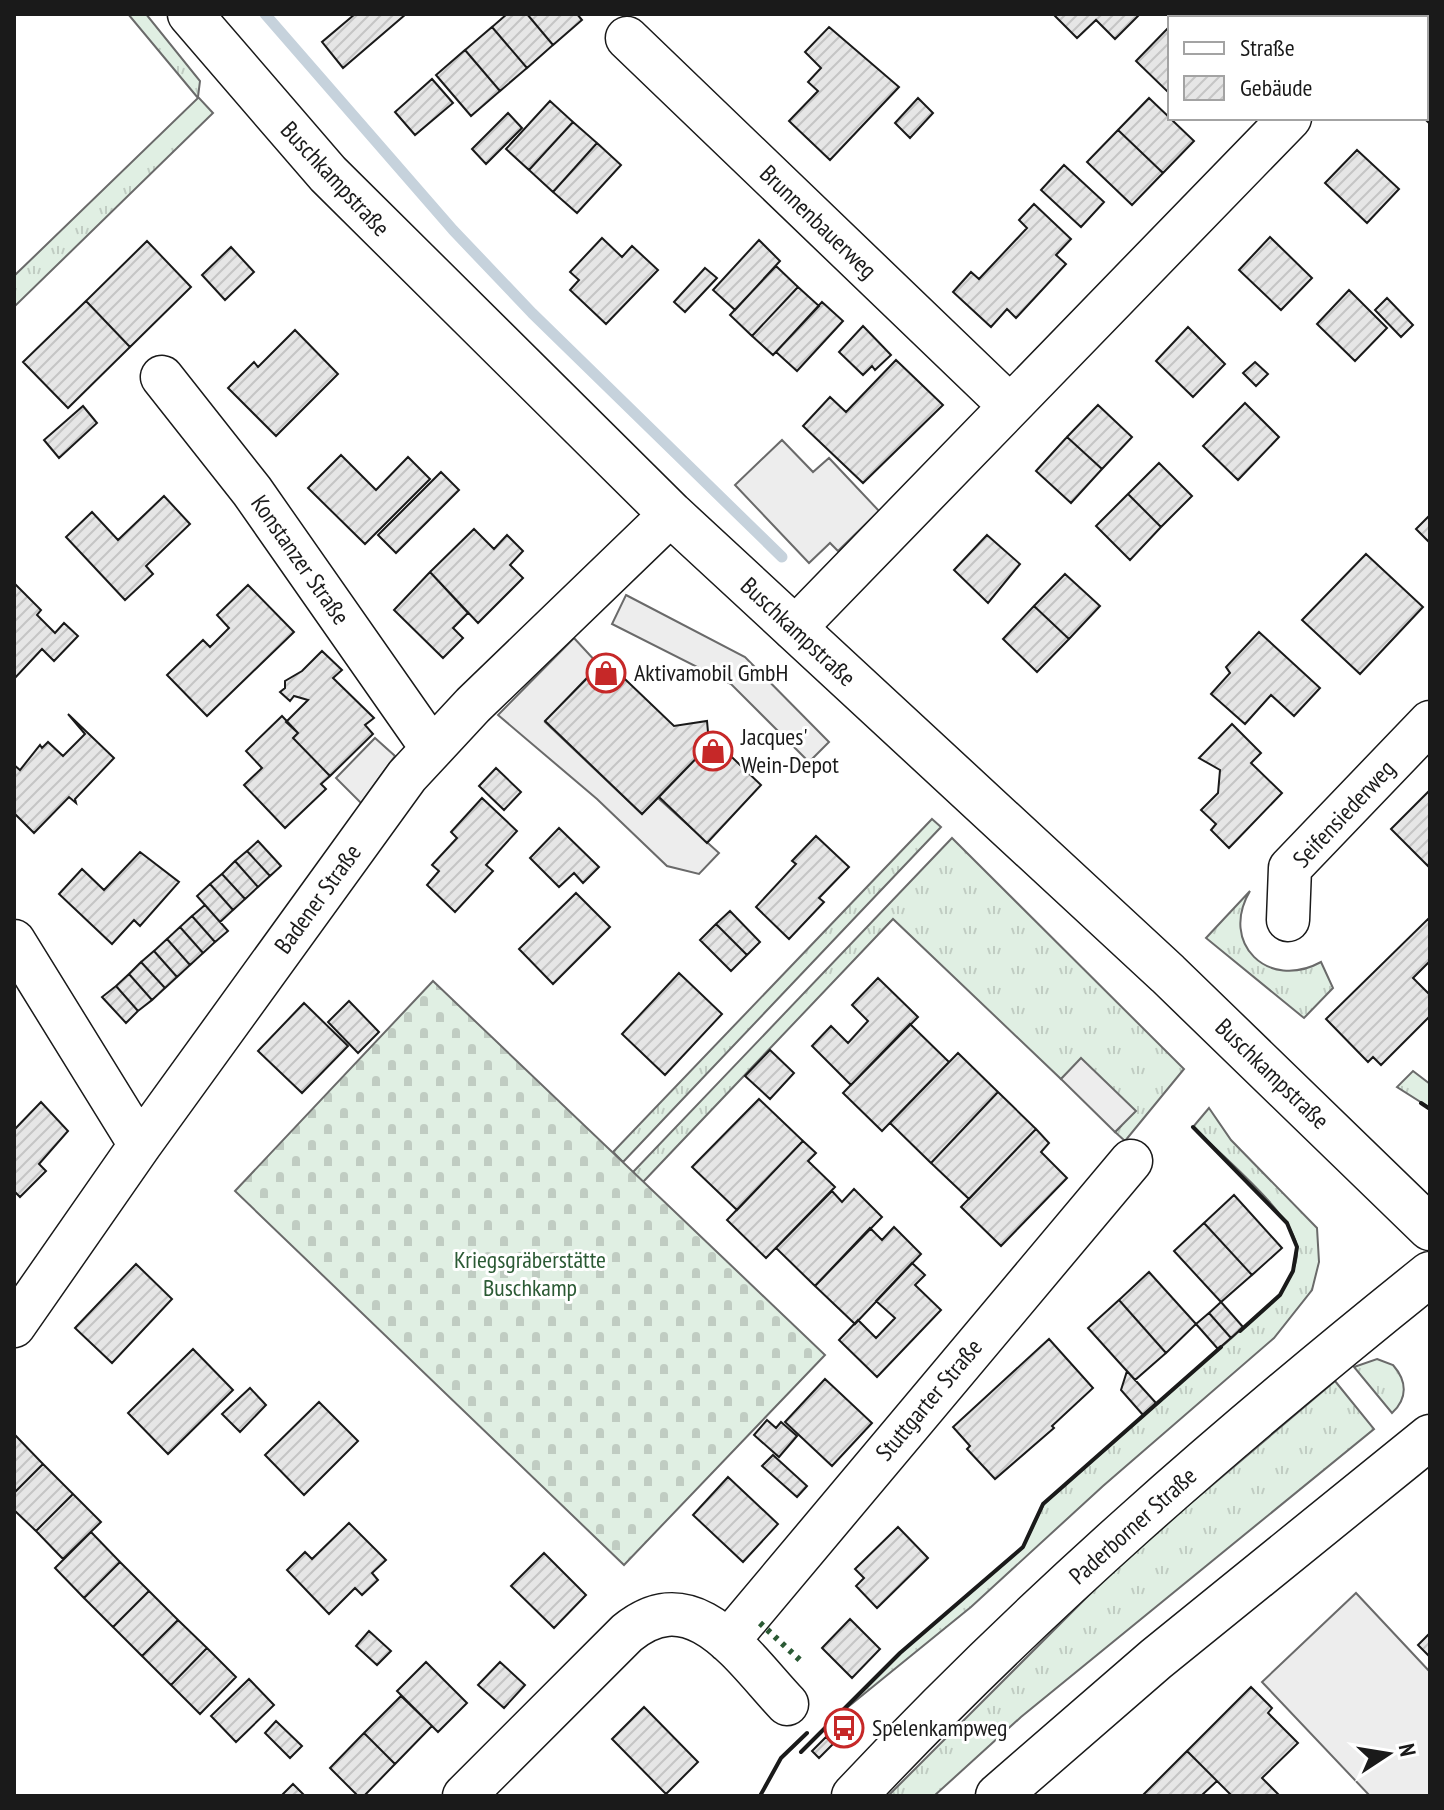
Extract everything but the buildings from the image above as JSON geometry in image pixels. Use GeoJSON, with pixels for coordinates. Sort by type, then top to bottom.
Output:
{"type":"FeatureCollection","features":[{"type":"Feature","properties":{"kind":"main road","name":"Buschkampstraße"},"geometry":{"type":"LineString","coordinates":[[190,14],[328,174],[671,514],[1168,974],[1430,1228]]}},
{"type":"Feature","properties":{"kind":"main road","name":"Paderborner Straße"},"geometry":{"type":"LineString","coordinates":[[854,1796],[1095,1557],[1328,1356],[1430,1274]]}},
{"type":"Feature","properties":{"kind":"main road"},"geometry":{"type":"LineString","coordinates":[[998,1796],[1156,1659],[1430,1437]]}},
{"type":"Feature","properties":{"kind":"street","name":"Brunnenbauerweg"},"geometry":{"type":"LineString","coordinates":[[627,38],[1009,405]]}},
{"type":"Feature","properties":{"kind":"street"},"geometry":{"type":"LineString","coordinates":[[794,629],[1288,120]]}},
{"type":"Feature","properties":{"kind":"street","name":"Konstanzer Straße"},"geometry":{"type":"LineString","coordinates":[[162,377],[252,491],[431,747]]}},
{"type":"Feature","properties":{"kind":"street","name":"Badener Straße"},"geometry":{"type":"LineString","coordinates":[[14,1326],[140,1145],[431,747],[671,514]]}},
{"type":"Feature","properties":{"kind":"street","name":"Seifensiederweg"},"geometry":{"type":"LineString","coordinates":[[1288,920],[1290,868],[1430,722]]}},
{"type":"Feature","properties":{"kind":"street"},"geometry":{"type":"LineString","coordinates":[[14,941],[140,1145]]}},
{"type":"Feature","properties":{"kind":"street","name":"Stuttgarter Straße"},"geometry":{"type":"LineString","coordinates":[[728,1641],[1131,1161]]}},
{"type":"Feature","properties":{"kind":"street"},"geometry":{"type":"LineString","coordinates":[[464,1796],[637,1625],[667,1614],[683,1613],[709,1625],[787,1704]]}},
{"type":"Feature","properties":{"kind":"green space"},"geometry":{"type":"Polygon","coordinates":[[[128,14],[146,14],[200,81],[198,97],[213,113],[14,307],[14,276],[198,98],[128,14]]]}},
{"type":"Feature","properties":{"kind":"green space"},"geometry":{"type":"Polygon","coordinates":[[[932,819],[941,827],[623,1162],[613,1152],[932,819]]]}},
{"type":"Feature","properties":{"kind":"green space"},"geometry":{"type":"Polygon","coordinates":[[[952,838],[1184,1069],[1125,1141],[1115,1132],[1121,1126],[1081,1059],[1061,1079],[893,919],[643,1182],[633,1172],[952,838]]]}},
{"type":"Feature","properties":{"kind":"green space"},"geometry":{"type":"Polygon","coordinates":[[[1250,891],[1242,910],[1241,928],[1245,944],[1254,957],[1267,966],[1283,970],[1301,969],[1321,962],[1333,988],[1304,1018],[1206,938],[1250,891]]]}},
{"type":"Feature","properties":{"kind":"green space","name":"Kriegsgräberstätte Buschkamp"},"geometry":{"type":"Polygon","coordinates":[[[433,981],[825,1355],[624,1565],[235,1191],[433,981]]]}},
{"type":"Feature","properties":{"kind":"green space"},"geometry":{"type":"Polygon","coordinates":[[[1413,1071],[1430,1084],[1430,1108],[1397,1087],[1413,1071]]]}},
{"type":"Feature","properties":{"kind":"green space"},"geometry":{"type":"Polygon","coordinates":[[[1209,1108],[1231,1140],[1317,1228],[1319,1262],[1312,1290],[1274,1338],[1103,1486],[971,1607],[843,1711],[900,1653],[1023,1547],[1044,1504],[1280,1295],[1296,1261],[1293,1235],[1270,1202],[1193,1127],[1209,1108]]]}},
{"type":"Feature","properties":{"kind":"green space"},"geometry":{"type":"Polygon","coordinates":[[[1377,1359],[1393,1365],[1403,1383],[1401,1401],[1392,1413],[1354,1367],[1377,1359]]]}},
{"type":"Feature","properties":{"kind":"green space"},"geometry":{"type":"Polygon","coordinates":[[[1335,1381],[1374,1429],[1021,1717],[934,1796],[888,1796],[1126,1558],[1335,1381]]]}},
{"type":"Feature","properties":{"kind":"shaded area"},"geometry":{"type":"Polygon","coordinates":[[[782,440],[813,472],[829,458],[879,511],[838,551],[830,543],[809,563],[735,485],[782,440]]]}},
{"type":"Feature","properties":{"kind":"shaded area"},"geometry":{"type":"Polygon","coordinates":[[[626,595],[745,657],[829,742],[809,762],[731,684],[612,624],[626,595]]]}},
{"type":"Feature","properties":{"kind":"shaded area"},"geometry":{"type":"Polygon","coordinates":[[[574,638],[599,665],[545,722],[642,814],[658,798],[719,853],[699,874],[667,866],[597,799],[498,715],[574,638]]]}},
{"type":"Feature","properties":{"kind":"shaded area"},"geometry":{"type":"Polygon","coordinates":[[[375,738],[395,756],[361,803],[336,778],[375,738]]]}},
{"type":"Feature","properties":{"kind":"shaded area"},"geometry":{"type":"Polygon","coordinates":[[[1081,1058],[1136,1111],[1115,1132],[1061,1079],[1081,1058]]]}},
{"type":"Feature","properties":{"kind":"shaded area"},"geometry":{"type":"Polygon","coordinates":[[[1356,1593],[1430,1672],[1430,1796],[1370,1796],[1262,1682],[1356,1593]]]}},
{"type":"Feature","properties":{"kind":"waterway"},"geometry":{"type":"LineString","coordinates":[[265,14],[453,230],[532,313],[782,557]]}},
{"type":"Feature","properties":{"kind":"hedge"},"geometry":{"type":"LineString","coordinates":[[760,1623],[801,1661]]}},
{"type":"Feature","properties":{"kind":"wall"},"geometry":{"type":"LineString","coordinates":[[1421,1103],[1430,1109]]}},
{"type":"Feature","properties":{"kind":"wall"},"geometry":{"type":"LineString","coordinates":[[1193,1127],[1287,1223],[1297,1247],[1293,1271],[1280,1295],[1240,1331]]}},
{"type":"Feature","properties":{"kind":"wall"},"geometry":{"type":"LineString","coordinates":[[801,1752],[900,1653],[1023,1547],[1043,1504],[1221,1347]]}},
{"type":"Feature","properties":{"kind":"wall"},"geometry":{"type":"LineString","coordinates":[[760,1796],[781,1758],[807,1733]]}},
{"type":"Feature","properties":{"kind":"place","name":"Aktivamobil GmbH"},"geometry":{"type":"Point","coordinates":[606,673]}},
{"type":"Feature","properties":{"kind":"place","name":"Jacques' Wein-Depot"},"geometry":{"type":"Point","coordinates":[713,751]}},
{"type":"Feature","properties":{"kind":"place","name":"Spelenkampweg"},"geometry":{"type":"Point","coordinates":[844,1728]}}]}
